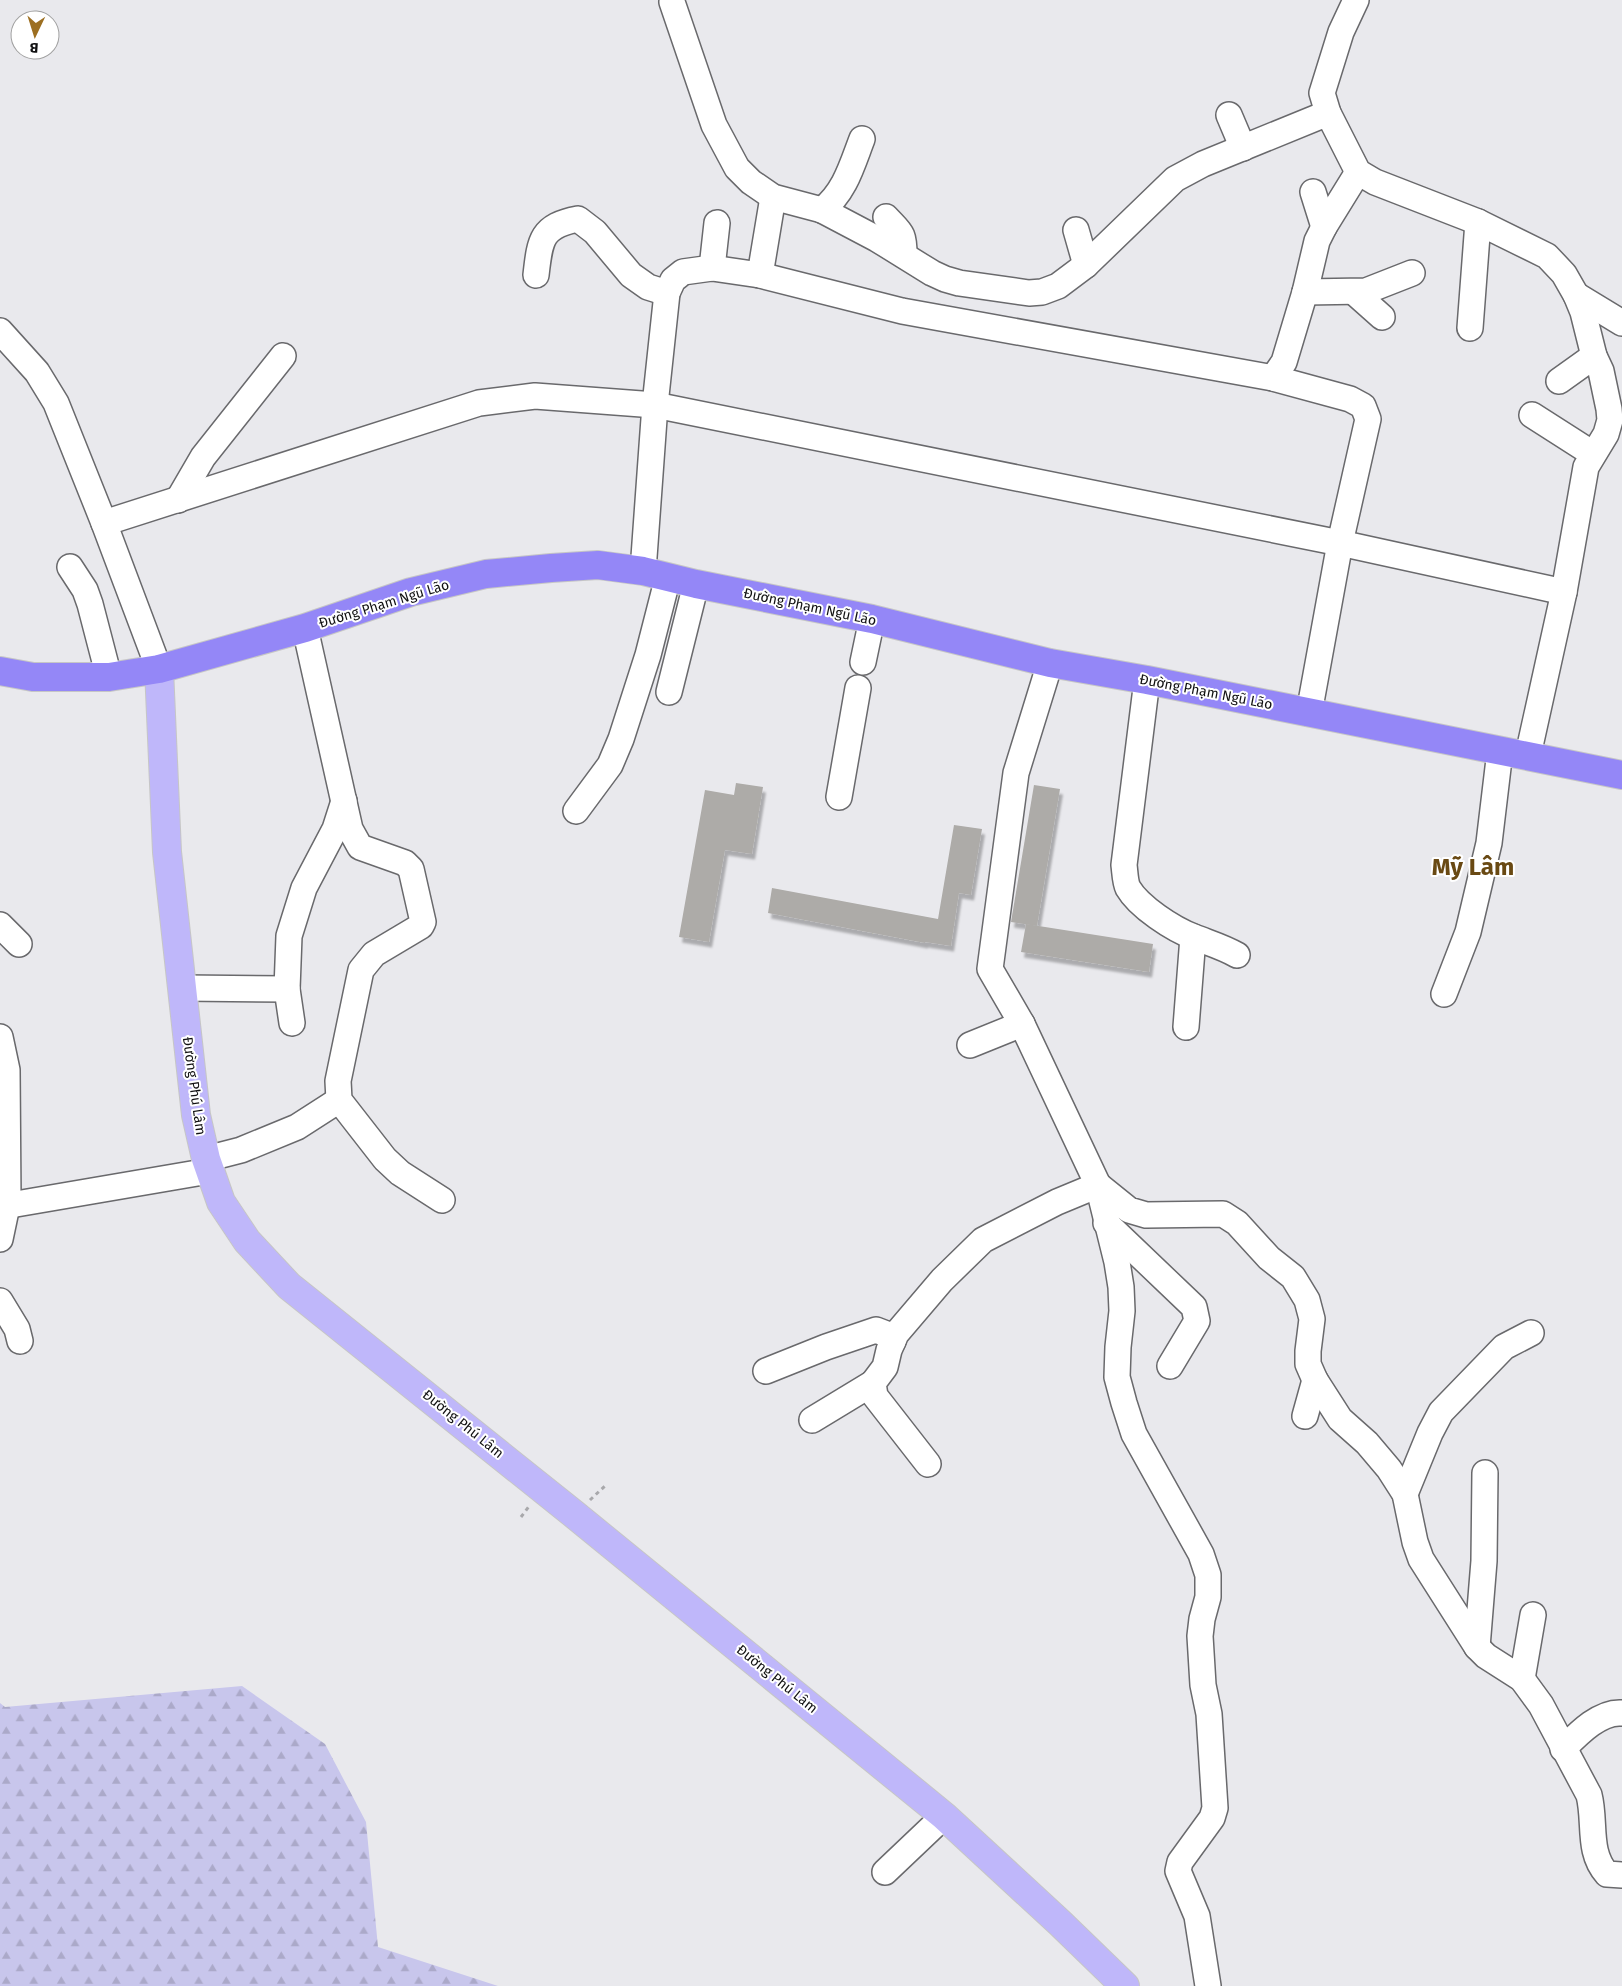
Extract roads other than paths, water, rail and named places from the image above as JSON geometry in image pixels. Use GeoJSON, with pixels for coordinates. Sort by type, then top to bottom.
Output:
{"type":"FeatureCollection","features":[{"type":"Feature","properties":{"kind":"highway","name":"Đường Phạm Ngũ Lão"},"geometry":{"type":"LineString","coordinates":[[0,671],[33,677],[109,677],[159,669],[305,628],[411,592],[486,574],[598,565],[656,574],[696,584],[872,619],[1050,663],[1147,680],[1622,775]]}},
{"type":"Feature","properties":{"kind":"main road","name":"Đường Phú Lâm"},"geometry":{"type":"LineString","coordinates":[[159,669],[167,852],[196,1115],[208,1165],[221,1202],[247,1241],[290,1286],[576,1515],[944,1816],[1060,1923],[1124,1986]]}},
{"type":"Feature","properties":{"kind":"street"},"geometry":{"type":"LineString","coordinates":[[1356,0],[1341,32],[1323,86],[1323,99],[1328,113],[1358,172],[1375,182],[1478,222],[1547,256],[1564,274],[1576,295],[1583,312],[1594,356],[1601,370],[1610,420],[1606,434],[1586,467],[1564,592],[1528,755]]}},
{"type":"Feature","properties":{"kind":"street"},"geometry":{"type":"LineString","coordinates":[[672,2],[714,125],[737,168],[751,182],[773,196],[822,210],[945,279],[959,283],[1029,293],[1042,292],[1058,286],[1086,265],[1175,179],[1203,164],[1328,113]]}},
{"type":"Feature","properties":{"kind":"street"},"geometry":{"type":"LineString","coordinates":[[1230,115],[1243,148]]}},
{"type":"Feature","properties":{"kind":"street"},"geometry":{"type":"LineString","coordinates":[[822,210],[843,186],[862,139]]}},
{"type":"Feature","properties":{"kind":"street"},"geometry":{"type":"LineString","coordinates":[[1273,378],[1284,362],[1318,241],[1324,227],[1358,172]]}},
{"type":"Feature","properties":{"kind":"street"},"geometry":{"type":"LineString","coordinates":[[1313,192],[1324,227]]}},
{"type":"Feature","properties":{"kind":"street"},"geometry":{"type":"LineString","coordinates":[[760,275],[773,196]]}},
{"type":"Feature","properties":{"kind":"street"},"geometry":{"type":"LineString","coordinates":[[886,218],[901,232],[904,238],[904,255]]}},
{"type":"Feature","properties":{"kind":"street"},"geometry":{"type":"LineString","coordinates":[[536,275],[538,254],[542,240],[550,228],[578,219],[595,232],[631,275],[648,287],[667,293]]}},
{"type":"Feature","properties":{"kind":"street"},"geometry":{"type":"LineString","coordinates":[[1470,328],[1478,222]]}},
{"type":"Feature","properties":{"kind":"street"},"geometry":{"type":"LineString","coordinates":[[712,268],[717,223]]}},
{"type":"Feature","properties":{"kind":"street"},"geometry":{"type":"LineString","coordinates":[[1076,230],[1086,265]]}},
{"type":"Feature","properties":{"kind":"street"},"geometry":{"type":"LineString","coordinates":[[576,811],[610,765],[621,739],[648,655],[656,574],[655,405],[667,293],[674,280],[684,272],[712,268],[760,275],[902,311],[1273,378],[1350,399],[1363,406],[1368,419],[1340,543],[1309,713]]}},
{"type":"Feature","properties":{"kind":"street"},"geometry":{"type":"LineString","coordinates":[[1305,292],[1354,293],[1366,291],[1412,273]]}},
{"type":"Feature","properties":{"kind":"street"},"geometry":{"type":"LineString","coordinates":[[1354,293],[1382,317]]}},
{"type":"Feature","properties":{"kind":"street"},"geometry":{"type":"LineString","coordinates":[[1576,295],[1622,323]]}},
{"type":"Feature","properties":{"kind":"street"},"geometry":{"type":"LineString","coordinates":[[0,330],[37,372],[56,402],[159,669]]}},
{"type":"Feature","properties":{"kind":"street"},"geometry":{"type":"LineString","coordinates":[[178,500],[204,457],[283,356]]}},
{"type":"Feature","properties":{"kind":"street"},"geometry":{"type":"LineString","coordinates":[[1559,381],[1594,356]]}},
{"type":"Feature","properties":{"kind":"street"},"geometry":{"type":"LineString","coordinates":[[104,523],[479,403],[535,396],[655,405],[1340,543],[1564,592]]}},
{"type":"Feature","properties":{"kind":"street"},"geometry":{"type":"LineString","coordinates":[[1532,415],[1593,454]]}},
{"type":"Feature","properties":{"kind":"street"},"geometry":{"type":"LineString","coordinates":[[70,567],[85,590],[90,604],[109,677]]}},
{"type":"Feature","properties":{"kind":"street"},"geometry":{"type":"LineString","coordinates":[[669,692],[696,584]]}},
{"type":"Feature","properties":{"kind":"street"},"geometry":{"type":"LineString","coordinates":[[863,662],[872,619]]}},
{"type":"Feature","properties":{"kind":"street"},"geometry":{"type":"LineString","coordinates":[[305,628],[350,829],[360,847],[405,863],[411,869],[423,922],[421,926],[374,954],[361,970],[338,1081],[339,1100],[385,1160],[400,1173],[442,1200]]}},
{"type":"Feature","properties":{"kind":"street"},"geometry":{"type":"LineString","coordinates":[[1050,663],[1016,773],[990,969],[1022,1024],[1098,1185],[1122,1287],[1117,1377],[1124,1403],[1134,1434],[1201,1554],[1208,1575],[1208,1597],[1200,1636],[1203,1685],[1209,1714],[1215,1808],[1208,1823],[1180,1862],[1178,1871],[1197,1916],[1208,1986]]}},
{"type":"Feature","properties":{"kind":"street"},"geometry":{"type":"LineString","coordinates":[[1147,680],[1124,865],[1128,887],[1142,904],[1175,928],[1193,937],[1225,948],[1237,955]]}},
{"type":"Feature","properties":{"kind":"street"},"geometry":{"type":"LineString","coordinates":[[839,796],[858,688]]}},
{"type":"Feature","properties":{"kind":"street"},"geometry":{"type":"LineString","coordinates":[[1444,994],[1468,932],[1490,843],[1500,751]]}},
{"type":"Feature","properties":{"kind":"street"},"geometry":{"type":"LineString","coordinates":[[292,1023],[287,989],[289,936],[304,888],[335,829],[344,801]]}},
{"type":"Feature","properties":{"kind":"street"},"geometry":{"type":"LineString","coordinates":[[0,924],[19,944]]}},
{"type":"Feature","properties":{"kind":"street"},"geometry":{"type":"LineString","coordinates":[[1186,1027],[1193,937]]}},
{"type":"Feature","properties":{"kind":"street"},"geometry":{"type":"LineString","coordinates":[[182,988],[287,989]]}},
{"type":"Feature","properties":{"kind":"street"},"geometry":{"type":"LineString","coordinates":[[970,1045],[1022,1024]]}},
{"type":"Feature","properties":{"kind":"street"},"geometry":{"type":"LineString","coordinates":[[0,1037],[7,1070],[8,1201],[0,1239]]}},
{"type":"Feature","properties":{"kind":"street"},"geometry":{"type":"LineString","coordinates":[[8,1201],[16,1204],[208,1165],[296,1127],[339,1100]]}},
{"type":"Feature","properties":{"kind":"street"},"geometry":{"type":"LineString","coordinates":[[812,1420],[873,1383],[885,1367],[896,1334],[942,1280],[983,1240],[1057,1202],[1098,1185]]}},
{"type":"Feature","properties":{"kind":"street"},"geometry":{"type":"LineString","coordinates":[[1098,1185],[1129,1210],[1146,1215],[1223,1214],[1237,1222],[1269,1258],[1293,1277],[1307,1300],[1312,1319],[1308,1364],[1315,1380],[1340,1419],[1367,1443],[1389,1469],[1405,1494],[1415,1542],[1422,1559],[1477,1647],[1486,1656],[1522,1679],[1541,1705],[1562,1749],[1589,1795],[1592,1808],[1593,1841],[1602,1869],[1620,1882]]}},
{"type":"Feature","properties":{"kind":"street"},"geometry":{"type":"LineString","coordinates":[[1106,1223],[1194,1307],[1197,1321],[1170,1366]]}},
{"type":"Feature","properties":{"kind":"street"},"geometry":{"type":"LineString","coordinates":[[0,1300],[16,1329],[20,1341]]}},
{"type":"Feature","properties":{"kind":"street"},"geometry":{"type":"LineString","coordinates":[[766,1371],[826,1347],[876,1330],[889,1335],[893,1341]]}},
{"type":"Feature","properties":{"kind":"street"},"geometry":{"type":"LineString","coordinates":[[1405,1494],[1430,1433],[1441,1412],[1504,1348],[1531,1333]]}},
{"type":"Feature","properties":{"kind":"street"},"geometry":{"type":"LineString","coordinates":[[1305,1416],[1315,1380]]}},
{"type":"Feature","properties":{"kind":"street"},"geometry":{"type":"LineString","coordinates":[[873,1383],[875,1396],[928,1464]]}},
{"type":"Feature","properties":{"kind":"street"},"geometry":{"type":"LineString","coordinates":[[1477,1647],[1484,1561],[1486,1473]]}},
{"type":"Feature","properties":{"kind":"street"},"geometry":{"type":"LineString","coordinates":[[1522,1679],[1533,1615]]}},
{"type":"Feature","properties":{"kind":"street"},"geometry":{"type":"LineString","coordinates":[[1562,1749],[1603,1716],[1614,1712],[1622,1713]]}},
{"type":"Feature","properties":{"kind":"street"},"geometry":{"type":"LineString","coordinates":[[885,1872],[944,1816]]}},
{"type":"Feature","properties":{"kind":"district","name":"Mỹ Lâm"},"geometry":{"type":"Point","coordinates":[1473,867]}}]}
